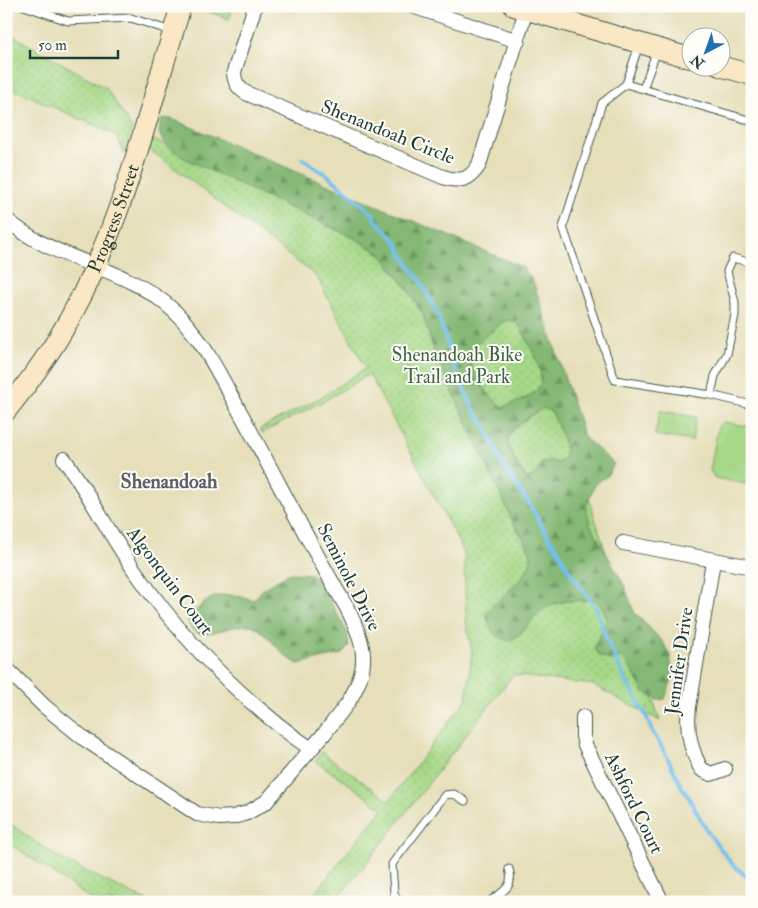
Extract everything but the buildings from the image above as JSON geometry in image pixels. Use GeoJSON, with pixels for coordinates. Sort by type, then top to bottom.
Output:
{"type":"FeatureCollection","features":[{"type":"Feature","properties":{"kind":"street","name":"Progress Street"},"geometry":{"type":"LineString","coordinates":[[6,411],[38,370],[60,336],[95,265],[128,179],[180,6]]}},
{"type":"Feature","properties":{"kind":"street","name":"Shenandoah Circle"},"geometry":{"type":"LineString","coordinates":[[255,6],[234,72],[235,81],[246,94],[443,177],[455,180],[469,177],[479,165],[518,41],[520,8]]}},
{"type":"Feature","properties":{"kind":"street"},"geometry":{"type":"LineString","coordinates":[[412,6],[518,41]]}},
{"type":"Feature","properties":{"kind":"street"},"geometry":{"type":"LineString","coordinates":[[520,8],[680,55]]}},
{"type":"Feature","properties":{"kind":"street"},"geometry":{"type":"LineString","coordinates":[[730,69],[752,75]]}},
{"type":"Feature","properties":{"kind":"street","name":"Seminole Drive"},"geometry":{"type":"LineString","coordinates":[[6,219],[42,243],[140,286],[158,297],[183,321],[217,370],[354,622],[364,650],[361,675],[347,704],[272,797],[259,807],[233,817],[219,818],[197,814],[86,740],[44,706],[6,668]]}},
{"type":"Feature","properties":{"kind":"street","name":"Algonquin Court"},"geometry":{"type":"LineString","coordinates":[[64,459],[134,570],[178,628],[200,653],[250,700],[311,749]]}},
{"type":"Feature","properties":{"kind":"street"},"geometry":{"type":"LineString","coordinates":[[623,543],[752,567]]}},
{"type":"Feature","properties":{"kind":"street","name":"Jennifer Drive"},"geometry":{"type":"LineString","coordinates":[[713,560],[688,713],[688,730],[693,750],[701,769],[710,774],[725,769]]}},
{"type":"Feature","properties":{"kind":"street","name":"Ashford Court"},"geometry":{"type":"LineString","coordinates":[[583,718],[585,745],[662,902]]}},
{"type":"Feature","properties":{"kind":"lane"},"geometry":{"type":"LineString","coordinates":[[24,6],[68,21],[131,18],[173,32]]}},
{"type":"Feature","properties":{"kind":"lane"},"geometry":{"type":"LineString","coordinates":[[649,46],[626,84],[602,103],[562,227],[615,380],[711,395],[752,405]]}},
{"type":"Feature","properties":{"kind":"lane"},"geometry":{"type":"LineString","coordinates":[[643,90],[649,46]]}},
{"type":"Feature","properties":{"kind":"lane"},"geometry":{"type":"LineString","coordinates":[[626,84],[752,121]]}},
{"type":"Feature","properties":{"kind":"lane"},"geometry":{"type":"LineString","coordinates":[[711,395],[715,376],[728,354],[736,315],[735,302],[727,271],[733,258],[752,263]]}},
{"type":"Feature","properties":{"kind":"lane"},"geometry":{"type":"LineString","coordinates":[[398,902],[394,893],[392,864],[445,795],[454,794],[465,801]]}},
{"type":"Feature","properties":{"kind":"lane"},"geometry":{"type":"LineString","coordinates":[[489,902],[509,886],[512,877],[509,869]]}},
{"type":"Feature","properties":{"kind":"green space"},"geometry":{"type":"Polygon","coordinates":[[[202,6],[233,6],[229,19],[201,9],[202,6]]]}},
{"type":"Feature","properties":{"kind":"green space"},"geometry":{"type":"Polygon","coordinates":[[[6,32],[106,88],[132,128],[124,154],[116,135],[6,86],[6,32]]]}},
{"type":"Feature","properties":{"kind":"green space"},"geometry":{"type":"Polygon","coordinates":[[[162,118],[172,119],[522,267],[533,281],[584,437],[614,464],[607,476],[596,483],[586,506],[590,524],[624,585],[634,612],[663,642],[670,656],[673,676],[665,699],[657,700],[643,691],[627,662],[621,657],[609,660],[600,656],[594,648],[606,618],[605,612],[595,600],[567,601],[548,606],[537,614],[519,635],[508,641],[492,631],[486,613],[515,585],[528,568],[531,560],[530,552],[526,542],[516,528],[435,354],[423,315],[407,288],[381,254],[354,238],[182,157],[160,137],[162,118]],[[513,320],[504,321],[472,347],[467,356],[482,384],[497,403],[503,407],[534,393],[540,385],[541,379],[538,364],[531,347],[520,326],[513,320]],[[543,408],[519,424],[512,431],[509,438],[512,454],[527,479],[535,475],[542,463],[551,460],[557,463],[565,457],[565,444],[552,412],[543,408]]]}},
{"type":"Feature","properties":{"kind":"green space","name":"Shenandoah Bike Trail and Park"},"geometry":{"type":"Polygon","coordinates":[[[152,139],[521,306],[579,468],[660,721],[593,685],[513,675],[373,855],[334,902],[308,902],[383,809],[315,761],[322,752],[389,801],[466,700],[472,653],[466,622],[464,552],[369,374],[326,400],[262,433],[260,429],[323,396],[366,368],[316,276],[149,149],[152,139]]]}},
{"type":"Feature","properties":{"kind":"green space"},"geometry":{"type":"Polygon","coordinates":[[[660,411],[696,417],[692,441],[655,435],[660,411]]]}},
{"type":"Feature","properties":{"kind":"green space"},"geometry":{"type":"Polygon","coordinates":[[[723,422],[752,427],[752,485],[715,478],[710,471],[718,427],[723,422]]]}},
{"type":"Feature","properties":{"kind":"green space"},"geometry":{"type":"Polygon","coordinates":[[[290,573],[311,574],[319,581],[347,632],[349,646],[342,654],[298,664],[281,652],[264,633],[254,626],[244,625],[200,633],[195,632],[189,625],[188,619],[210,599],[217,596],[233,595],[254,600],[264,588],[290,573]]]}},
{"type":"Feature","properties":{"kind":"green space"},"geometry":{"type":"Polygon","coordinates":[[[6,821],[57,857],[149,902],[95,902],[6,841],[6,821]]]}},
{"type":"Feature","properties":{"kind":"waterway"},"geometry":{"type":"LineString","coordinates":[[303,159],[319,171],[325,173],[373,214],[375,219],[398,244],[401,253],[421,282],[439,317],[457,375],[476,413],[486,428],[503,466],[528,502],[573,577],[596,608],[606,639],[627,683],[646,716],[652,732],[666,754],[682,788],[709,834],[733,865],[752,881]]}},
{"type":"Feature","properties":{"kind":"district","name":"Shenandoah"},"geometry":{"type":"Point","coordinates":[169,481]}}]}
